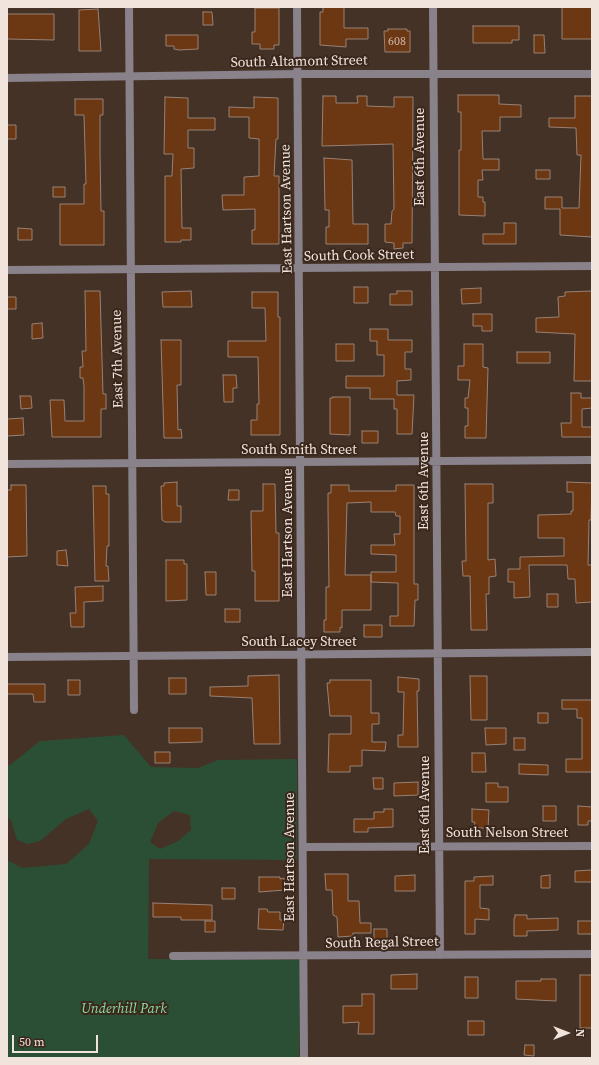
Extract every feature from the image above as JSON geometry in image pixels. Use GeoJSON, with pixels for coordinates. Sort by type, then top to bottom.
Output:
{"type":"FeatureCollection","features":[{"type":"Feature","properties":{"kind":"street","name":"East 7th Avenue"},"geometry":{"type":"LineString","coordinates":[[129,7],[134,710]]}},
{"type":"Feature","properties":{"kind":"street","name":"East Hartson Avenue"},"geometry":{"type":"LineString","coordinates":[[297,7],[300,269],[304,1058]]}},
{"type":"Feature","properties":{"kind":"street","name":"East 6th Avenue"},"geometry":{"type":"LineString","coordinates":[[432,7],[440,955]]}},
{"type":"Feature","properties":{"kind":"street","name":"South Altamont Street"},"geometry":{"type":"LineString","coordinates":[[7,78],[298,74],[592,74]]}},
{"type":"Feature","properties":{"kind":"street","name":"South Cook Street"},"geometry":{"type":"LineString","coordinates":[[7,270],[592,266]]}},
{"type":"Feature","properties":{"kind":"street","name":"South Smith Street"},"geometry":{"type":"LineString","coordinates":[[7,464],[592,460]]}},
{"type":"Feature","properties":{"kind":"street","name":"South Lacey Street"},"geometry":{"type":"LineString","coordinates":[[7,657],[592,652]]}},
{"type":"Feature","properties":{"kind":"street","name":"South Nelson Street"},"geometry":{"type":"LineString","coordinates":[[303,847],[592,846]]}},
{"type":"Feature","properties":{"kind":"street","name":"South Regal Street"},"geometry":{"type":"LineString","coordinates":[[173,956],[304,957],[592,954]]}},
{"type":"Feature","properties":{"kind":"green space","name":"Underhill Park"},"geometry":{"type":"Polygon","coordinates":[[[124,735],[151,767],[198,768],[218,760],[297,759],[297,860],[149,859],[148,959],[300,960],[299,1058],[7,1058],[7,860],[22,868],[66,864],[89,844],[98,821],[89,809],[66,819],[40,841],[28,844],[17,840],[11,820],[7,817],[7,765],[10,765],[40,741],[124,735]],[[174,811],[158,823],[150,842],[160,849],[178,841],[191,830],[190,815],[174,811]]]}},
{"type":"Feature","properties":{"kind":"building"},"geometry":{"type":"Polygon","coordinates":[[[323,7],[344,7],[344,28],[368,28],[368,39],[346,39],[346,47],[320,45],[320,12],[323,12],[323,7]]]}},
{"type":"Feature","properties":{"kind":"building"},"geometry":{"type":"Polygon","coordinates":[[[562,7],[592,7],[592,39],[562,39],[562,7]]]}},
{"type":"Feature","properties":{"kind":"building"},"geometry":{"type":"Polygon","coordinates":[[[255,8],[279,8],[279,45],[274,45],[274,49],[260,49],[260,44],[252,44],[252,32],[255,32],[255,8]]]}},
{"type":"Feature","properties":{"kind":"building"},"geometry":{"type":"Polygon","coordinates":[[[98,9],[101,51],[79,51],[79,10],[98,9]]]}},
{"type":"Feature","properties":{"kind":"building"},"geometry":{"type":"Polygon","coordinates":[[[203,12],[212,12],[213,25],[203,25],[203,12]]]}},
{"type":"Feature","properties":{"kind":"building"},"geometry":{"type":"Polygon","coordinates":[[[7,14],[54,14],[54,40],[7,39],[7,14]]]}},
{"type":"Feature","properties":{"kind":"building"},"geometry":{"type":"Polygon","coordinates":[[[473,26],[519,26],[519,40],[512,40],[512,43],[473,43],[473,26]]]}},
{"type":"Feature","properties":{"kind":"building"},"geometry":{"type":"Polygon","coordinates":[[[388,29],[407,29],[407,31],[410,31],[410,52],[385,52],[384,31],[388,31],[388,29]]]}},
{"type":"Feature","properties":{"kind":"building"},"geometry":{"type":"Polygon","coordinates":[[[166,35],[198,35],[198,49],[179,50],[174,49],[174,46],[166,46],[166,35]]]}},
{"type":"Feature","properties":{"kind":"building"},"geometry":{"type":"Polygon","coordinates":[[[534,35],[544,35],[545,53],[534,53],[534,35]]]}},
{"type":"Feature","properties":{"kind":"building"},"geometry":{"type":"Polygon","coordinates":[[[458,95],[499,95],[499,104],[521,105],[521,117],[500,117],[500,131],[482,131],[483,159],[499,159],[499,170],[482,170],[483,180],[478,180],[478,197],[483,197],[483,202],[485,202],[485,216],[459,215],[459,150],[461,150],[461,112],[458,112],[458,95]]]}},
{"type":"Feature","properties":{"kind":"building"},"geometry":{"type":"Polygon","coordinates":[[[323,96],[336,96],[336,103],[358,103],[357,96],[367,96],[367,106],[394,107],[394,97],[413,97],[412,243],[403,243],[403,248],[394,249],[394,243],[385,242],[385,224],[391,224],[392,211],[394,209],[393,144],[322,146],[323,96]]]}},
{"type":"Feature","properties":{"kind":"building"},"geometry":{"type":"Polygon","coordinates":[[[575,96],[592,96],[592,237],[560,235],[560,209],[545,209],[545,197],[562,197],[562,208],[579,208],[581,155],[577,155],[576,128],[549,127],[549,118],[575,118],[575,96]]]}},
{"type":"Feature","properties":{"kind":"building"},"geometry":{"type":"Polygon","coordinates":[[[165,97],[188,98],[188,118],[215,118],[215,130],[188,130],[188,148],[194,148],[194,168],[181,169],[182,228],[191,228],[191,240],[181,240],[181,242],[165,242],[165,176],[172,176],[173,154],[164,154],[165,97]]]}},
{"type":"Feature","properties":{"kind":"building"},"geometry":{"type":"Polygon","coordinates":[[[254,97],[278,98],[278,139],[276,139],[274,176],[279,176],[279,244],[252,244],[252,230],[255,230],[255,209],[223,210],[222,195],[244,195],[244,177],[259,176],[259,139],[249,138],[249,117],[229,117],[229,107],[254,108],[254,97]]]}},
{"type":"Feature","properties":{"kind":"building"},"geometry":{"type":"Polygon","coordinates":[[[75,99],[103,99],[103,115],[100,115],[100,152],[101,211],[104,211],[104,245],[60,245],[60,204],[84,204],[84,184],[86,184],[84,115],[75,115],[75,99]]]}},
{"type":"Feature","properties":{"kind":"building"},"geometry":{"type":"Polygon","coordinates":[[[7,125],[16,125],[16,139],[7,139],[7,125]]]}},
{"type":"Feature","properties":{"kind":"building"},"geometry":{"type":"Polygon","coordinates":[[[324,158],[352,160],[353,224],[368,224],[368,244],[326,244],[326,227],[329,227],[329,210],[325,210],[324,158]]]}},
{"type":"Feature","properties":{"kind":"building"},"geometry":{"type":"Polygon","coordinates":[[[536,170],[550,170],[550,179],[536,179],[536,170]]]}},
{"type":"Feature","properties":{"kind":"building"},"geometry":{"type":"Polygon","coordinates":[[[53,187],[65,187],[65,197],[53,197],[53,187]]]}},
{"type":"Feature","properties":{"kind":"building"},"geometry":{"type":"Polygon","coordinates":[[[504,223],[516,223],[516,244],[483,244],[483,234],[504,234],[504,223]]]}},
{"type":"Feature","properties":{"kind":"building"},"geometry":{"type":"Polygon","coordinates":[[[18,228],[32,229],[32,240],[18,240],[18,228]]]}},
{"type":"Feature","properties":{"kind":"building"},"geometry":{"type":"Polygon","coordinates":[[[354,287],[368,287],[368,303],[354,303],[354,287]]]}},
{"type":"Feature","properties":{"kind":"building"},"geometry":{"type":"Polygon","coordinates":[[[481,288],[481,303],[462,304],[461,289],[481,288]]]}},
{"type":"Feature","properties":{"kind":"building"},"geometry":{"type":"Polygon","coordinates":[[[85,291],[100,291],[103,394],[106,394],[106,409],[101,409],[101,437],[52,437],[50,400],[64,400],[65,421],[84,421],[84,386],[83,378],[80,378],[80,367],[83,367],[82,351],[86,351],[85,291]]]}},
{"type":"Feature","properties":{"kind":"building"},"geometry":{"type":"Polygon","coordinates":[[[191,291],[192,307],[163,307],[162,292],[191,291]]]}},
{"type":"Feature","properties":{"kind":"building"},"geometry":{"type":"Polygon","coordinates":[[[397,291],[412,291],[412,305],[390,305],[390,294],[397,294],[397,291]]]}},
{"type":"Feature","properties":{"kind":"building"},"geometry":{"type":"Polygon","coordinates":[[[592,291],[592,381],[574,381],[575,334],[536,332],[536,318],[559,317],[558,297],[565,296],[565,292],[592,291]]]}},
{"type":"Feature","properties":{"kind":"building"},"geometry":{"type":"Polygon","coordinates":[[[252,292],[278,292],[278,317],[280,317],[280,435],[251,435],[251,420],[257,420],[257,404],[259,404],[258,357],[228,357],[228,341],[266,341],[265,308],[252,308],[252,292]]]}},
{"type":"Feature","properties":{"kind":"building"},"geometry":{"type":"Polygon","coordinates":[[[7,297],[16,297],[16,309],[7,309],[7,297]]]}},
{"type":"Feature","properties":{"kind":"building"},"geometry":{"type":"Polygon","coordinates":[[[473,314],[492,314],[492,331],[482,331],[482,326],[473,326],[473,314]]]}},
{"type":"Feature","properties":{"kind":"building"},"geometry":{"type":"Polygon","coordinates":[[[42,323],[43,338],[32,339],[32,324],[42,323]]]}},
{"type":"Feature","properties":{"kind":"building"},"geometry":{"type":"Polygon","coordinates":[[[370,329],[388,329],[388,340],[412,340],[412,352],[405,352],[405,369],[411,369],[411,380],[397,381],[397,395],[414,395],[412,434],[397,434],[397,409],[394,409],[394,399],[370,399],[370,388],[346,388],[346,376],[384,376],[384,355],[377,355],[377,341],[370,341],[370,329]]]}},
{"type":"Feature","properties":{"kind":"building"},"geometry":{"type":"Polygon","coordinates":[[[161,340],[181,340],[181,385],[177,385],[178,430],[181,429],[182,438],[164,438],[161,340]]]}},
{"type":"Feature","properties":{"kind":"building"},"geometry":{"type":"Polygon","coordinates":[[[336,344],[354,344],[354,361],[336,361],[336,344]]]}},
{"type":"Feature","properties":{"kind":"building"},"geometry":{"type":"Polygon","coordinates":[[[464,344],[483,344],[483,367],[488,368],[486,438],[465,438],[465,426],[468,426],[468,408],[465,408],[465,398],[468,398],[470,380],[458,380],[458,366],[464,366],[464,344]]]}},
{"type":"Feature","properties":{"kind":"building"},"geometry":{"type":"Polygon","coordinates":[[[517,352],[550,352],[550,363],[517,363],[517,352]]]}},
{"type":"Feature","properties":{"kind":"building"},"geometry":{"type":"Polygon","coordinates":[[[223,375],[236,375],[237,388],[233,388],[233,402],[224,402],[223,375]]]}},
{"type":"Feature","properties":{"kind":"building"},"geometry":{"type":"Polygon","coordinates":[[[571,393],[581,393],[581,398],[592,398],[592,408],[582,409],[582,427],[592,427],[592,437],[562,437],[561,423],[571,423],[571,393]]]}},
{"type":"Feature","properties":{"kind":"building"},"geometry":{"type":"Polygon","coordinates":[[[20,396],[31,396],[32,408],[21,409],[20,396]]]}},
{"type":"Feature","properties":{"kind":"building"},"geometry":{"type":"Polygon","coordinates":[[[350,397],[350,435],[330,434],[330,398],[350,397]]]}},
{"type":"Feature","properties":{"kind":"building"},"geometry":{"type":"Polygon","coordinates":[[[23,418],[24,435],[7,436],[7,419],[23,418]]]}},
{"type":"Feature","properties":{"kind":"building"},"geometry":{"type":"Polygon","coordinates":[[[362,431],[378,431],[378,443],[362,443],[362,431]]]}},
{"type":"Feature","properties":{"kind":"building"},"geometry":{"type":"Polygon","coordinates":[[[177,482],[177,506],[181,506],[181,522],[165,522],[162,520],[161,486],[164,486],[164,483],[177,482]]]}},
{"type":"Feature","properties":{"kind":"building"},"geometry":{"type":"Polygon","coordinates":[[[567,482],[592,483],[588,565],[592,565],[592,602],[576,603],[575,579],[568,579],[567,565],[529,565],[530,597],[514,598],[514,582],[508,582],[508,569],[520,569],[520,557],[564,556],[564,538],[538,538],[538,515],[571,514],[571,511],[573,511],[573,492],[567,492],[567,482]]]}},
{"type":"Feature","properties":{"kind":"building"},"geometry":{"type":"Polygon","coordinates":[[[263,484],[275,484],[276,533],[279,533],[279,601],[255,601],[255,571],[252,571],[251,511],[263,511],[263,484]]]}},
{"type":"Feature","properties":{"kind":"building"},"geometry":{"type":"Polygon","coordinates":[[[465,484],[493,484],[493,503],[488,503],[488,560],[495,559],[496,576],[489,577],[489,594],[486,594],[487,630],[471,630],[470,576],[463,576],[462,561],[466,561],[465,484]]]}},
{"type":"Feature","properties":{"kind":"building"},"geometry":{"type":"Polygon","coordinates":[[[11,485],[26,485],[27,556],[7,557],[7,490],[11,490],[11,485]]]}},
{"type":"Feature","properties":{"kind":"building"},"geometry":{"type":"Polygon","coordinates":[[[331,485],[349,485],[349,491],[396,491],[396,485],[414,485],[414,584],[418,584],[418,600],[415,600],[414,626],[390,626],[390,616],[398,616],[398,583],[371,582],[371,610],[342,610],[342,628],[340,627],[340,632],[324,632],[324,620],[326,620],[326,587],[329,587],[328,493],[331,493],[331,485]],[[371,502],[347,503],[345,575],[371,575],[371,572],[396,572],[396,555],[371,554],[371,545],[395,545],[394,534],[400,534],[400,516],[396,516],[395,512],[371,512],[371,502]]]}},
{"type":"Feature","properties":{"kind":"building"},"geometry":{"type":"Polygon","coordinates":[[[93,486],[106,486],[106,494],[109,494],[109,546],[107,546],[106,566],[108,566],[109,581],[95,581],[93,486]]]}},
{"type":"Feature","properties":{"kind":"building"},"geometry":{"type":"Polygon","coordinates":[[[229,490],[239,490],[239,500],[228,500],[229,490]]]}},
{"type":"Feature","properties":{"kind":"building"},"geometry":{"type":"Polygon","coordinates":[[[66,550],[68,566],[57,565],[57,551],[66,550]]]}},
{"type":"Feature","properties":{"kind":"building"},"geometry":{"type":"Polygon","coordinates":[[[166,560],[184,560],[184,564],[187,564],[187,600],[166,601],[166,560]]]}},
{"type":"Feature","properties":{"kind":"building"},"geometry":{"type":"Polygon","coordinates":[[[205,572],[216,572],[216,595],[206,595],[205,572]]]}},
{"type":"Feature","properties":{"kind":"building"},"geometry":{"type":"Polygon","coordinates":[[[103,586],[103,601],[84,602],[84,627],[71,627],[70,613],[76,613],[75,587],[103,586]]]}},
{"type":"Feature","properties":{"kind":"building"},"geometry":{"type":"Polygon","coordinates":[[[547,594],[558,594],[558,607],[547,607],[547,594]]]}},
{"type":"Feature","properties":{"kind":"building"},"geometry":{"type":"Polygon","coordinates":[[[225,609],[240,609],[240,622],[225,622],[225,609]]]}},
{"type":"Feature","properties":{"kind":"building"},"geometry":{"type":"Polygon","coordinates":[[[364,625],[382,625],[382,637],[364,637],[364,625]]]}},
{"type":"Feature","properties":{"kind":"building"},"geometry":{"type":"Polygon","coordinates":[[[279,675],[280,744],[254,744],[252,698],[210,696],[210,687],[248,686],[248,676],[279,675]]]}},
{"type":"Feature","properties":{"kind":"building"},"geometry":{"type":"Polygon","coordinates":[[[470,676],[487,676],[487,720],[471,720],[470,676]]]}},
{"type":"Feature","properties":{"kind":"building"},"geometry":{"type":"Polygon","coordinates":[[[398,677],[419,679],[419,691],[417,691],[418,747],[398,747],[398,735],[403,735],[404,692],[398,692],[398,677]]]}},
{"type":"Feature","properties":{"kind":"building"},"geometry":{"type":"Polygon","coordinates":[[[169,678],[186,678],[186,694],[169,694],[169,678]]]}},
{"type":"Feature","properties":{"kind":"building"},"geometry":{"type":"Polygon","coordinates":[[[68,680],[80,680],[80,695],[68,695],[68,680]]]}},
{"type":"Feature","properties":{"kind":"building"},"geometry":{"type":"Polygon","coordinates":[[[330,680],[371,680],[371,713],[379,713],[379,724],[372,724],[372,742],[386,742],[385,751],[362,750],[362,766],[350,766],[350,772],[328,772],[329,734],[351,734],[351,716],[330,716],[327,683],[330,683],[330,680]]]}},
{"type":"Feature","properties":{"kind":"building"},"geometry":{"type":"Polygon","coordinates":[[[7,684],[45,684],[45,702],[34,702],[33,694],[7,694],[7,684]]]}},
{"type":"Feature","properties":{"kind":"building"},"geometry":{"type":"Polygon","coordinates":[[[562,700],[592,700],[592,772],[566,772],[566,759],[582,759],[582,718],[577,718],[577,709],[562,709],[562,700]]]}},
{"type":"Feature","properties":{"kind":"building"},"geometry":{"type":"Polygon","coordinates":[[[538,713],[548,713],[548,723],[538,723],[538,713]]]}},
{"type":"Feature","properties":{"kind":"building"},"geometry":{"type":"Polygon","coordinates":[[[169,728],[202,728],[202,742],[169,743],[169,728]]]}},
{"type":"Feature","properties":{"kind":"building"},"geometry":{"type":"Polygon","coordinates":[[[485,728],[506,728],[506,744],[486,745],[485,728]]]}},
{"type":"Feature","properties":{"kind":"building"},"geometry":{"type":"Polygon","coordinates":[[[514,738],[525,738],[525,750],[514,750],[514,738]]]}},
{"type":"Feature","properties":{"kind":"building"},"geometry":{"type":"Polygon","coordinates":[[[155,752],[170,752],[170,763],[155,763],[155,752]]]}},
{"type":"Feature","properties":{"kind":"building"},"geometry":{"type":"Polygon","coordinates":[[[472,753],[485,753],[486,772],[472,772],[472,753]]]}},
{"type":"Feature","properties":{"kind":"building"},"geometry":{"type":"Polygon","coordinates":[[[519,764],[548,765],[548,775],[519,774],[519,764]]]}},
{"type":"Feature","properties":{"kind":"building"},"geometry":{"type":"Polygon","coordinates":[[[373,778],[383,778],[383,789],[374,789],[373,778]]]}},
{"type":"Feature","properties":{"kind":"building"},"geometry":{"type":"Polygon","coordinates":[[[418,782],[418,795],[394,796],[394,783],[418,782]]]}},
{"type":"Feature","properties":{"kind":"building"},"geometry":{"type":"Polygon","coordinates":[[[486,783],[498,783],[498,787],[508,787],[508,802],[486,802],[486,783]]]}},
{"type":"Feature","properties":{"kind":"building"},"geometry":{"type":"Polygon","coordinates":[[[543,806],[556,806],[556,821],[543,821],[543,806]]]}},
{"type":"Feature","properties":{"kind":"building"},"geometry":{"type":"Polygon","coordinates":[[[578,806],[592,807],[592,821],[588,821],[588,825],[578,825],[578,806]]]}},
{"type":"Feature","properties":{"kind":"building"},"geometry":{"type":"Polygon","coordinates":[[[384,809],[393,809],[393,827],[368,828],[368,832],[354,832],[354,819],[374,819],[374,812],[384,812],[384,809]]]}},
{"type":"Feature","properties":{"kind":"building"},"geometry":{"type":"Polygon","coordinates":[[[472,809],[489,810],[488,828],[474,828],[475,822],[472,822],[472,809]]]}},
{"type":"Feature","properties":{"kind":"building"},"geometry":{"type":"Polygon","coordinates":[[[592,870],[592,882],[575,882],[575,871],[592,870]]]}},
{"type":"Feature","properties":{"kind":"building"},"geometry":{"type":"Polygon","coordinates":[[[325,874],[348,874],[348,901],[359,901],[360,923],[371,923],[371,933],[353,933],[353,936],[338,937],[337,917],[333,915],[332,890],[326,890],[325,874]]]}},
{"type":"Feature","properties":{"kind":"building"},"geometry":{"type":"Polygon","coordinates":[[[415,875],[415,891],[395,891],[395,876],[415,875]]]}},
{"type":"Feature","properties":{"kind":"building"},"geometry":{"type":"Polygon","coordinates":[[[550,875],[550,888],[541,888],[541,876],[550,875]]]}},
{"type":"Feature","properties":{"kind":"building"},"geometry":{"type":"Polygon","coordinates":[[[493,876],[493,885],[480,885],[480,908],[489,909],[489,920],[475,919],[475,934],[465,934],[465,881],[474,881],[474,877],[493,876]]]}},
{"type":"Feature","properties":{"kind":"building"},"geometry":{"type":"Polygon","coordinates":[[[259,877],[284,878],[285,890],[259,892],[259,877]]]}},
{"type":"Feature","properties":{"kind":"building"},"geometry":{"type":"Polygon","coordinates":[[[222,888],[235,888],[235,899],[222,899],[222,888]]]}},
{"type":"Feature","properties":{"kind":"building"},"geometry":{"type":"Polygon","coordinates":[[[153,903],[212,905],[212,920],[181,920],[181,917],[153,917],[153,903]]]}},
{"type":"Feature","properties":{"kind":"building"},"geometry":{"type":"Polygon","coordinates":[[[259,909],[267,909],[268,912],[280,912],[280,920],[284,920],[283,930],[258,929],[259,909]]]}},
{"type":"Feature","properties":{"kind":"building"},"geometry":{"type":"Polygon","coordinates":[[[515,915],[527,915],[527,919],[558,918],[558,930],[527,931],[527,936],[514,936],[515,915]]]}},
{"type":"Feature","properties":{"kind":"building"},"geometry":{"type":"Polygon","coordinates":[[[205,921],[215,921],[215,932],[205,932],[205,921]]]}},
{"type":"Feature","properties":{"kind":"building"},"geometry":{"type":"Polygon","coordinates":[[[578,921],[592,921],[592,934],[578,934],[578,921]]]}},
{"type":"Feature","properties":{"kind":"building"},"geometry":{"type":"Polygon","coordinates":[[[374,929],[387,929],[387,943],[374,943],[374,929]]]}},
{"type":"Feature","properties":{"kind":"building"},"geometry":{"type":"Polygon","coordinates":[[[417,974],[417,989],[391,989],[391,975],[417,974]]]}},
{"type":"Feature","properties":{"kind":"building"},"geometry":{"type":"Polygon","coordinates":[[[580,975],[592,975],[592,1028],[580,1028],[580,975]]]}},
{"type":"Feature","properties":{"kind":"building"},"geometry":{"type":"Polygon","coordinates":[[[465,977],[478,977],[478,998],[465,998],[465,977]]]}},
{"type":"Feature","properties":{"kind":"building"},"geometry":{"type":"Polygon","coordinates":[[[541,979],[556,979],[556,1001],[516,999],[516,981],[541,981],[541,979]]]}},
{"type":"Feature","properties":{"kind":"building"},"geometry":{"type":"Polygon","coordinates":[[[362,994],[374,994],[374,1034],[358,1034],[359,1022],[343,1023],[343,1006],[362,1006],[362,994]]]}},
{"type":"Feature","properties":{"kind":"building"},"geometry":{"type":"Polygon","coordinates":[[[468,1021],[484,1021],[484,1035],[468,1035],[468,1021]]]}},
{"type":"Feature","properties":{"kind":"building"},"geometry":{"type":"Polygon","coordinates":[[[525,1045],[534,1045],[534,1056],[524,1055],[525,1045]]]}}]}
